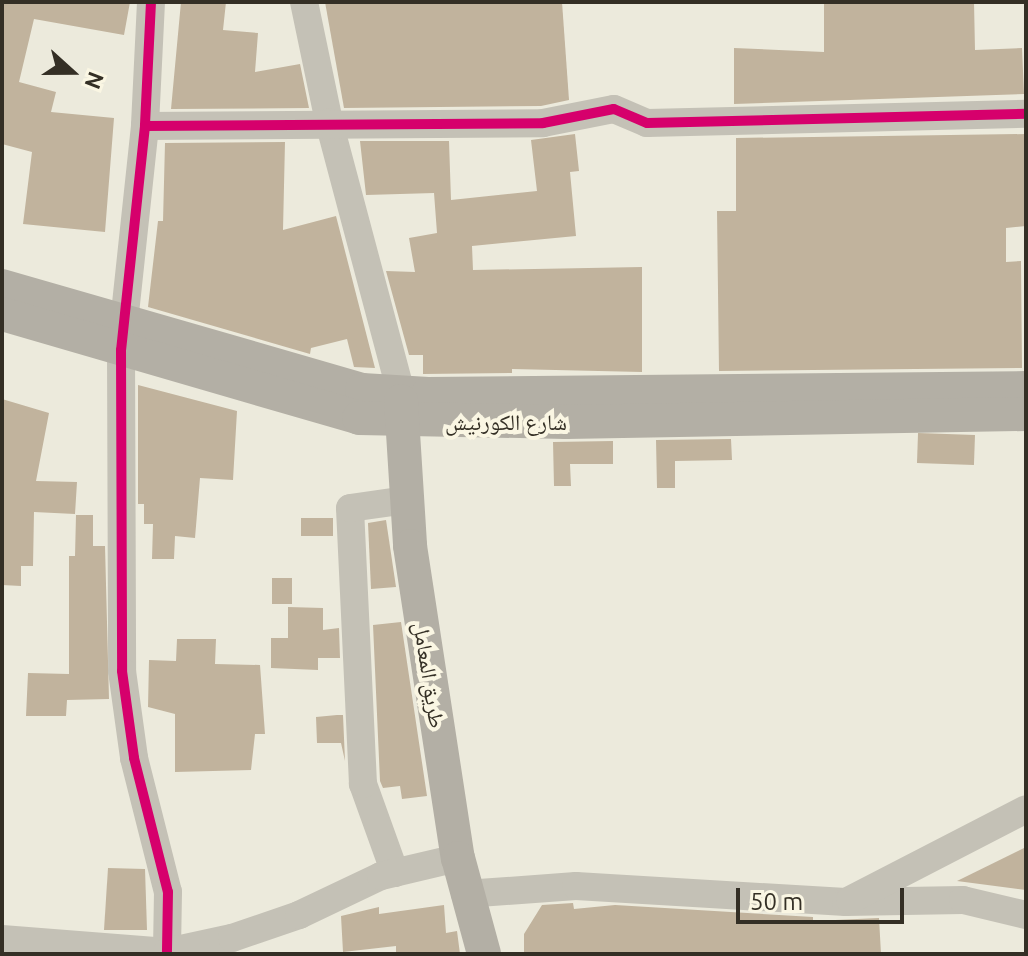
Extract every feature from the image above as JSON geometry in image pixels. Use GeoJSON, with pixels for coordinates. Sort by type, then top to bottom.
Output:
{"type":"FeatureCollection","features":[{"type":"Feature","properties":{"kind":"main road","name":"شارع الكورنيش"},"geometry":{"type":"LineString","coordinates":[[2,286],[123,336],[359,418],[402,407],[1026,388]]}},
{"type":"Feature","properties":{"kind":"main road","name":"شارع الكورنيش"},"geometry":{"type":"LineString","coordinates":[[2,314],[123,336]]}},
{"type":"Feature","properties":{"kind":"main road","name":"شارع الكورنيش"},"geometry":{"type":"LineString","coordinates":[[402,407],[1026,414]]}},
{"type":"Feature","properties":{"kind":"main road","name":"طريق المعامل"},"geometry":{"type":"LineString","coordinates":[[402,407],[407,500],[458,858],[465,894],[484,954]]}},
{"type":"Feature","properties":{"kind":"street"},"geometry":{"type":"LineString","coordinates":[[151,2],[145,126],[123,336],[122,671],[134,758],[168,892],[167,952]]}},
{"type":"Feature","properties":{"kind":"street"},"geometry":{"type":"LineString","coordinates":[[304,2],[329,122],[402,407]]}},
{"type":"Feature","properties":{"kind":"street"},"geometry":{"type":"LineString","coordinates":[[145,126],[329,122],[543,123],[614,109],[647,123],[1026,114]]}},
{"type":"Feature","properties":{"kind":"street"},"geometry":{"type":"LineString","coordinates":[[395,873],[363,784],[350,508],[407,500]]}},
{"type":"Feature","properties":{"kind":"street"},"geometry":{"type":"LineString","coordinates":[[846,902],[1026,809]]}},
{"type":"Feature","properties":{"kind":"street"},"geometry":{"type":"LineString","coordinates":[[2,939],[167,952],[299,915],[395,873],[458,858]]}},
{"type":"Feature","properties":{"kind":"street"},"geometry":{"type":"LineString","coordinates":[[465,894],[576,886],[846,902],[963,900],[1026,915]]}},
{"type":"Feature","properties":{"kind":"building"},"geometry":{"type":"Polygon","coordinates":[[[2,2],[130,2],[124,35],[34,19],[19,82],[56,92],[51,112],[114,118],[105,232],[23,224],[32,152],[2,144],[2,2]]]}},
{"type":"Feature","properties":{"kind":"building"},"geometry":{"type":"Polygon","coordinates":[[[181,2],[226,2],[223,30],[258,33],[255,72],[300,64],[309,108],[171,109],[181,2]]]}},
{"type":"Feature","properties":{"kind":"building"},"geometry":{"type":"Polygon","coordinates":[[[325,2],[562,2],[569,100],[541,106],[344,108],[325,2]]]}},
{"type":"Feature","properties":{"kind":"building"},"geometry":{"type":"Polygon","coordinates":[[[824,2],[974,2],[975,50],[1022,48],[1024,94],[734,104],[734,48],[824,52],[824,2]]]}},
{"type":"Feature","properties":{"kind":"building"},"geometry":{"type":"Polygon","coordinates":[[[575,134],[579,171],[570,172],[576,236],[472,246],[473,270],[642,267],[642,372],[512,369],[512,373],[423,374],[423,355],[409,355],[386,271],[415,272],[409,238],[437,233],[434,193],[366,195],[360,141],[449,141],[451,200],[537,191],[531,140],[575,134]]]}},
{"type":"Feature","properties":{"kind":"building"},"geometry":{"type":"Polygon","coordinates":[[[1026,134],[1026,226],[1006,228],[1006,262],[1021,261],[1022,368],[719,371],[717,211],[736,211],[736,138],[1026,134]]]}},
{"type":"Feature","properties":{"kind":"building"},"geometry":{"type":"Polygon","coordinates":[[[285,142],[283,230],[336,216],[375,368],[354,367],[347,339],[311,348],[310,354],[148,307],[158,221],[163,221],[165,143],[285,142]]]}},
{"type":"Feature","properties":{"kind":"building"},"geometry":{"type":"Polygon","coordinates":[[[138,385],[237,411],[233,480],[200,478],[195,538],[175,536],[174,559],[152,559],[153,524],[144,524],[144,504],[138,504],[138,385]]]}},
{"type":"Feature","properties":{"kind":"building"},"geometry":{"type":"Polygon","coordinates":[[[2,399],[49,413],[36,481],[77,482],[75,514],[34,512],[33,566],[21,566],[21,586],[2,585],[2,399]]]}},
{"type":"Feature","properties":{"kind":"building"},"geometry":{"type":"Polygon","coordinates":[[[918,433],[975,435],[974,465],[917,463],[918,433]]]}},
{"type":"Feature","properties":{"kind":"building"},"geometry":{"type":"Polygon","coordinates":[[[731,439],[732,460],[675,461],[675,488],[657,488],[656,440],[731,439]]]}},
{"type":"Feature","properties":{"kind":"building"},"geometry":{"type":"Polygon","coordinates":[[[613,441],[613,464],[570,464],[571,486],[554,486],[553,442],[613,441]]]}},
{"type":"Feature","properties":{"kind":"building"},"geometry":{"type":"Polygon","coordinates":[[[76,515],[93,515],[93,546],[105,546],[109,699],[67,700],[66,716],[26,716],[28,673],[69,674],[69,556],[75,556],[76,515]]]}},
{"type":"Feature","properties":{"kind":"building"},"geometry":{"type":"Polygon","coordinates":[[[301,518],[333,518],[333,536],[301,536],[301,518]]]}},
{"type":"Feature","properties":{"kind":"building"},"geometry":{"type":"Polygon","coordinates":[[[386,520],[396,587],[371,589],[368,523],[386,520]]]}},
{"type":"Feature","properties":{"kind":"building"},"geometry":{"type":"Polygon","coordinates":[[[272,578],[292,578],[292,604],[272,604],[272,578]]]}},
{"type":"Feature","properties":{"kind":"building"},"geometry":{"type":"Polygon","coordinates":[[[288,607],[323,608],[323,630],[339,628],[340,658],[318,658],[318,670],[271,668],[271,638],[288,638],[288,607]]]}},
{"type":"Feature","properties":{"kind":"building"},"geometry":{"type":"Polygon","coordinates":[[[401,622],[427,796],[402,799],[400,786],[383,788],[380,781],[373,625],[401,622]]]}},
{"type":"Feature","properties":{"kind":"building"},"geometry":{"type":"Polygon","coordinates":[[[177,639],[216,639],[215,664],[260,665],[265,734],[255,734],[251,770],[175,772],[175,714],[148,707],[149,660],[176,661],[177,639]]]}},
{"type":"Feature","properties":{"kind":"building"},"geometry":{"type":"Polygon","coordinates":[[[343,715],[345,761],[341,743],[317,743],[316,717],[343,715]]]}},
{"type":"Feature","properties":{"kind":"building"},"geometry":{"type":"Polygon","coordinates":[[[1026,847],[1026,890],[957,881],[1026,847]]]}},
{"type":"Feature","properties":{"kind":"building"},"geometry":{"type":"Polygon","coordinates":[[[108,868],[145,869],[147,930],[104,930],[108,868]]]}},
{"type":"Feature","properties":{"kind":"building"},"geometry":{"type":"Polygon","coordinates":[[[573,903],[574,909],[615,905],[813,917],[813,921],[879,918],[881,954],[524,954],[524,934],[542,905],[573,903]]]}},
{"type":"Feature","properties":{"kind":"building"},"geometry":{"type":"Polygon","coordinates":[[[444,905],[446,933],[457,931],[460,954],[396,954],[396,946],[343,952],[341,916],[379,907],[379,914],[444,905]]]}},
{"type":"Feature","properties":{"kind":"cycle path"},"geometry":{"type":"LineString","coordinates":[[151,2],[145,126],[121,350],[122,671],[134,758],[168,892],[167,952]]}},
{"type":"Feature","properties":{"kind":"cycle path"},"geometry":{"type":"LineString","coordinates":[[145,126],[543,123],[614,109],[647,123],[1026,114]]}}]}
